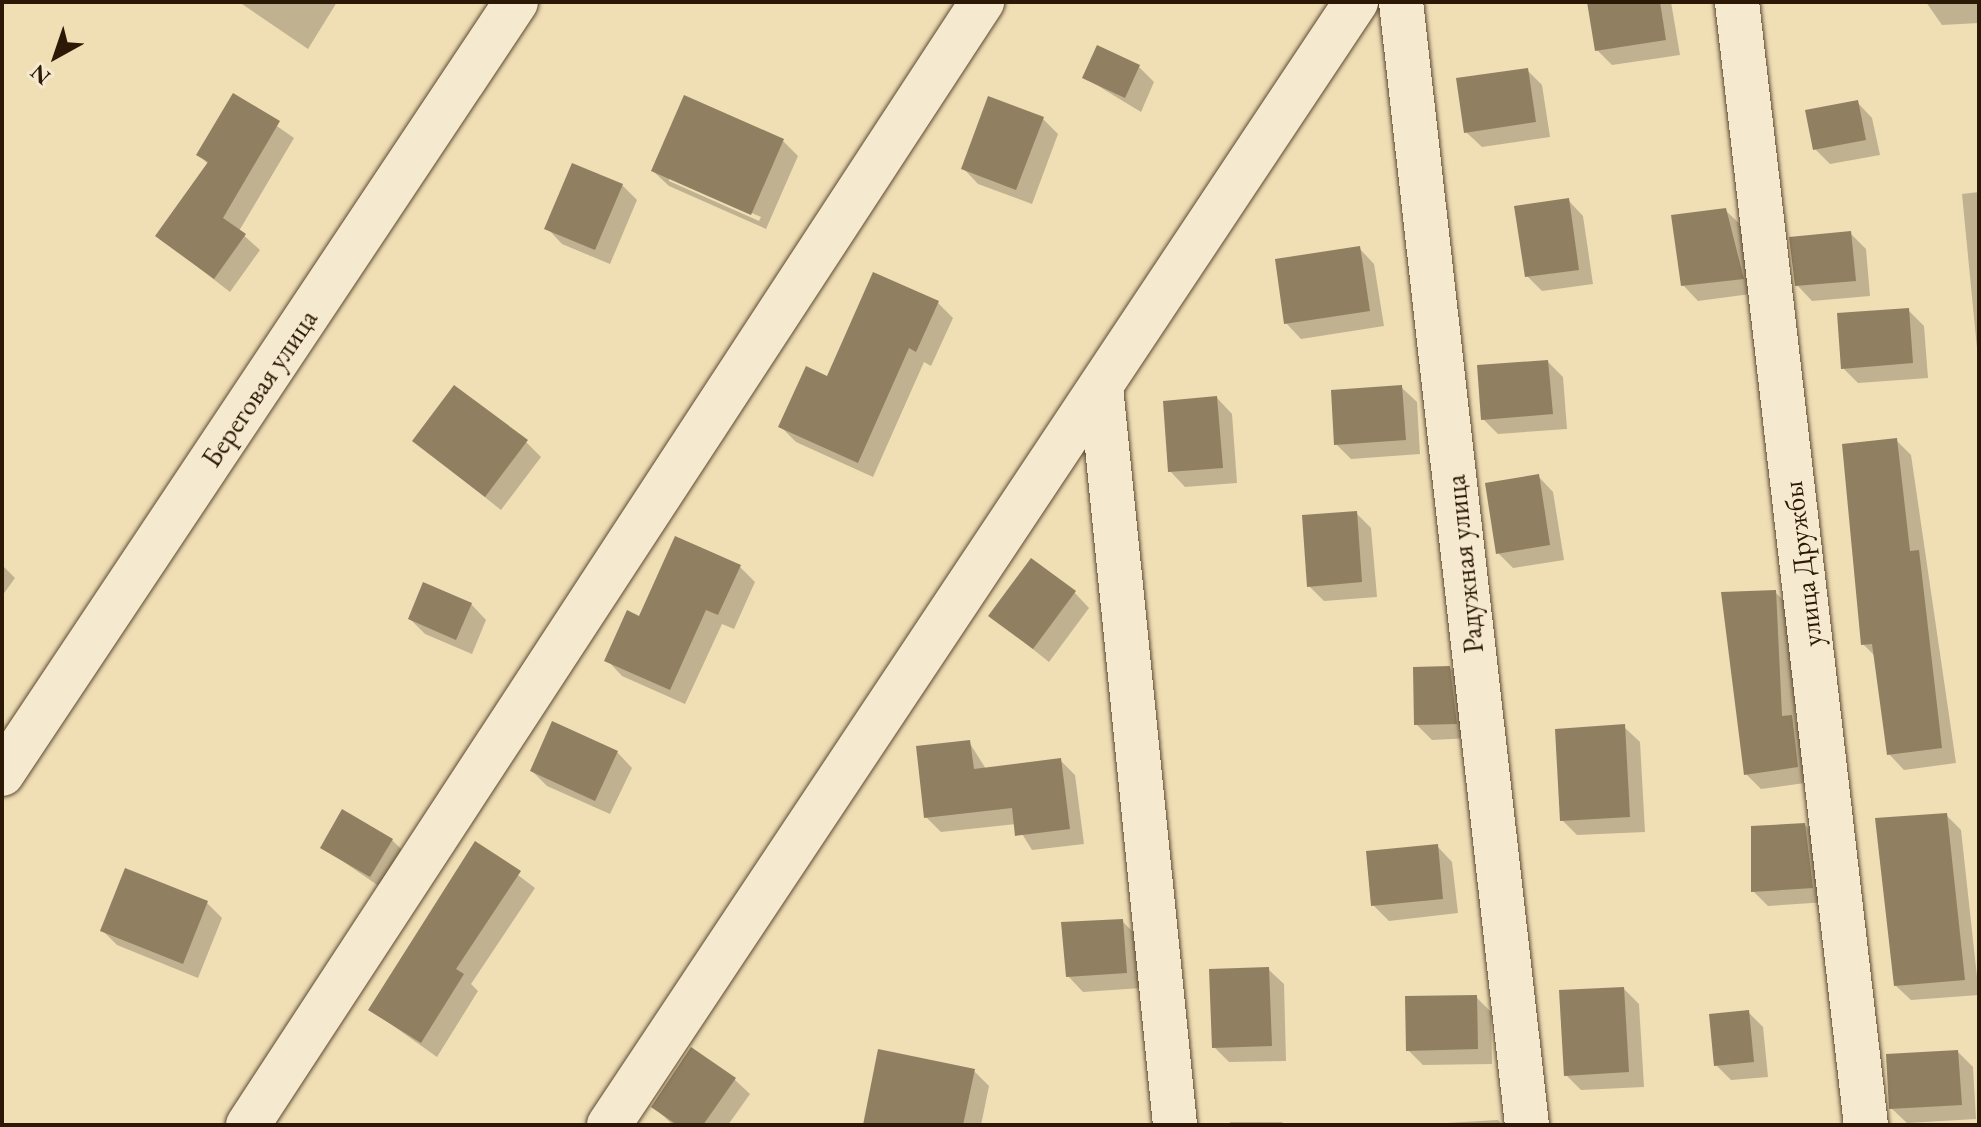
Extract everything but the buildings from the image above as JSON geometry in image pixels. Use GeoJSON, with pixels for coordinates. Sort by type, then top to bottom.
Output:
{"type":"FeatureCollection","features":[{"type":"Feature","properties":{"kind":"street","name":"Береговая улица"},"geometry":{"type":"LineString","coordinates":[[2,774],[516,2]]}},
{"type":"Feature","properties":{"kind":"street"},"geometry":{"type":"LineString","coordinates":[[248,1125],[982,2]]}},
{"type":"Feature","properties":{"kind":"street"},"geometry":{"type":"LineString","coordinates":[[609,1125],[1356,2]]}},
{"type":"Feature","properties":{"kind":"street","name":"Радужная улица"},"geometry":{"type":"LineString","coordinates":[[1401,2],[1527,1125]]}},
{"type":"Feature","properties":{"kind":"street","name":"улица Дружбы"},"geometry":{"type":"LineString","coordinates":[[1737,2],[1866,1125]]}},
{"type":"Feature","properties":{"kind":"street"},"geometry":{"type":"LineString","coordinates":[[1101,387],[1175,1125]]}}]}
